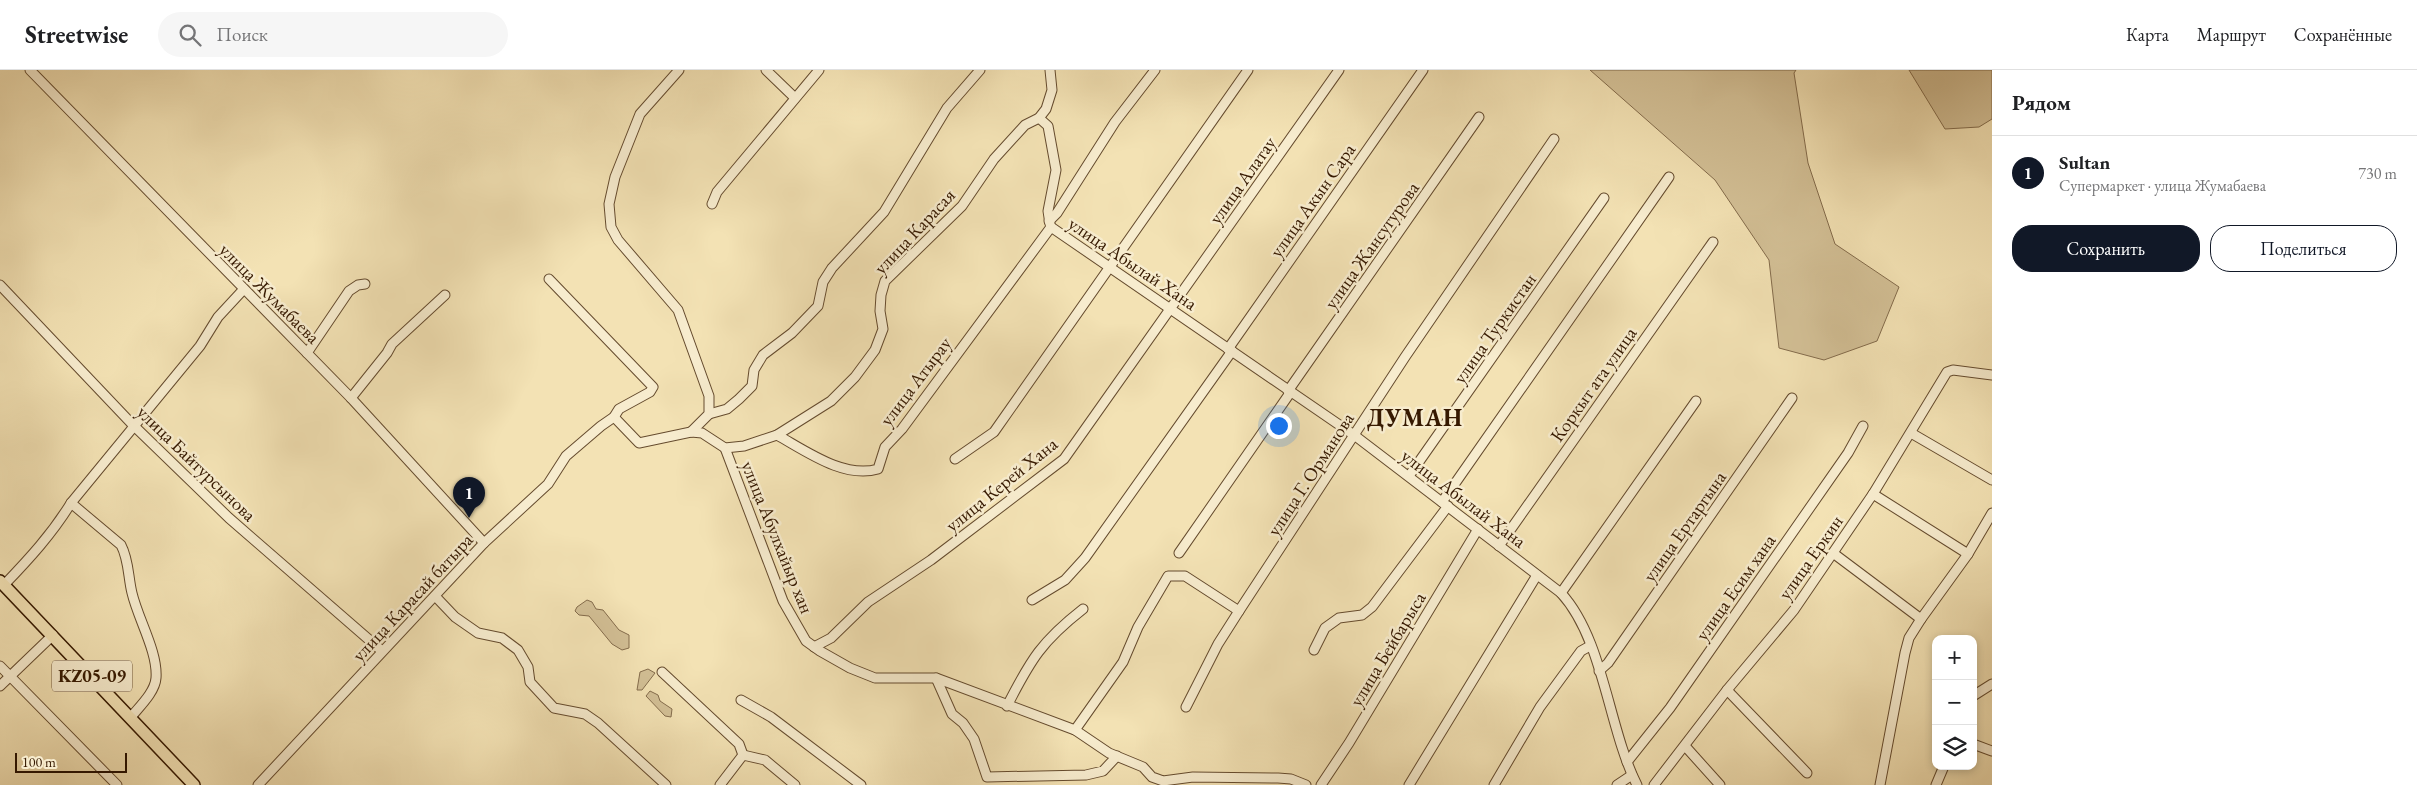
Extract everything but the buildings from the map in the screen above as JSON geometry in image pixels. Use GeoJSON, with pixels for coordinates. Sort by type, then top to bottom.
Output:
{"type":"FeatureCollection","features":[{"type":"Feature","properties":{"kind":"main road","name":"KZ05-09"},"geometry":{"type":"LineString","coordinates":[[2,583],[194,785]]}},
{"type":"Feature","properties":{"kind":"street","name":"улица Жумабаева"},"geometry":{"type":"LineString","coordinates":[[30,70],[243,290],[351,398],[484,543]]}},
{"type":"Feature","properties":{"kind":"street"},"geometry":{"type":"LineString","coordinates":[[679,70],[640,114],[615,177],[609,204],[611,227],[618,240],[678,310],[709,396],[709,414]]}},
{"type":"Feature","properties":{"kind":"street"},"geometry":{"type":"LineString","coordinates":[[766,70],[795,98]]}},
{"type":"Feature","properties":{"kind":"street"},"geometry":{"type":"LineString","coordinates":[[712,204],[718,192],[819,70]]}},
{"type":"Feature","properties":{"kind":"street"},"geometry":{"type":"LineString","coordinates":[[691,432],[709,414],[727,409],[739,399],[752,386],[754,370],[763,355],[792,332],[818,306],[823,282],[832,268],[884,212],[947,108],[980,70]]}},
{"type":"Feature","properties":{"kind":"street"},"geometry":{"type":"LineString","coordinates":[[1050,70],[1052,90],[1046,109],[1039,118],[1048,126],[1056,170],[1048,211],[1050,224]]}},
{"type":"Feature","properties":{"kind":"street"},"geometry":{"type":"LineString","coordinates":[[1050,224],[1115,122],[1155,70]]}},
{"type":"Feature","properties":{"kind":"street"},"geometry":{"type":"LineString","coordinates":[[955,459],[994,432],[1248,70]]}},
{"type":"Feature","properties":{"kind":"street","name":"улица Алатау"},"geometry":{"type":"LineString","coordinates":[[1171,309],[1339,70]]}},
{"type":"Feature","properties":{"kind":"street","name":"улица Акын Сара"},"geometry":{"type":"LineString","coordinates":[[1032,600],[1066,580],[1085,558],[1423,70]]}},
{"type":"Feature","properties":{"kind":"street","name":"улица Жансугурова"},"geometry":{"type":"LineString","coordinates":[[1179,553],[1479,117]]}},
{"type":"Feature","properties":{"kind":"street","name":"улица Карасая"},"geometry":{"type":"LineString","coordinates":[[776,435],[831,402],[855,377],[875,350],[883,329],[880,311],[881,295],[885,281],[962,206],[994,159],[1025,126],[1039,118]]}},
{"type":"Feature","properties":{"kind":"street","name":"улица Г. Орманова"},"geometry":{"type":"LineString","coordinates":[[1186,707],[1218,644],[1239,611],[1405,357],[1554,139]]}},
{"type":"Feature","properties":{"kind":"street"},"geometry":{"type":"LineString","coordinates":[[1314,650],[1325,628],[1340,618],[1362,615],[1372,607],[1445,504],[1669,177]]}},
{"type":"Feature","properties":{"kind":"street","name":"улица Туркистан"},"geometry":{"type":"LineString","coordinates":[[1408,476],[1604,198]]}},
{"type":"Feature","properties":{"kind":"street","name":"улица Абылай Хана"},"geometry":{"type":"LineString","coordinates":[[1050,224],[1289,392],[1354,435],[1561,593],[1571,605],[1590,646],[1627,762],[1637,785]]}},
{"type":"Feature","properties":{"kind":"street","name":"улица Атырау"},"geometry":{"type":"LineString","coordinates":[[776,435],[847,470],[864,473],[878,469],[885,447],[902,429],[1050,224]]}},
{"type":"Feature","properties":{"kind":"street","name":"Коркыт ата улица"},"geometry":{"type":"LineString","coordinates":[[1499,546],[1713,242]]}},
{"type":"Feature","properties":{"kind":"street","name":"улица Карасай батыра"},"geometry":{"type":"LineString","coordinates":[[258,785],[484,543],[548,484],[566,456],[614,417],[619,409],[650,392],[652,387],[549,279]]}},
{"type":"Feature","properties":{"kind":"street"},"geometry":{"type":"LineString","coordinates":[[306,353],[349,291],[358,285],[365,284]]}},
{"type":"Feature","properties":{"kind":"street","name":"улица Байтурсынова"},"geometry":{"type":"LineString","coordinates":[[0,286],[134,425],[229,518],[382,651]]}},
{"type":"Feature","properties":{"kind":"street"},"geometry":{"type":"LineString","coordinates":[[2,583],[35,553],[60,520],[70,503],[200,346],[218,317],[243,290]]}},
{"type":"Feature","properties":{"kind":"street"},"geometry":{"type":"LineString","coordinates":[[351,398],[392,344],[445,295]]}},
{"type":"Feature","properties":{"kind":"street","name":"улица Керей Хана"},"geometry":{"type":"LineString","coordinates":[[814,647],[831,638],[868,602],[930,560],[1064,459],[1171,309]]}},
{"type":"Feature","properties":{"kind":"street","name":"улица Еркин"},"geometry":{"type":"LineString","coordinates":[[1654,785],[1727,690],[1794,610],[1873,494],[1947,372],[1953,370],[1992,375]]}},
{"type":"Feature","properties":{"kind":"street","name":"улица Ертаргына"},"geometry":{"type":"LineString","coordinates":[[1599,671],[1608,663],[1657,594],[1792,398]]}},
{"type":"Feature","properties":{"kind":"street"},"geometry":{"type":"LineString","coordinates":[[1561,593],[1696,401]]}},
{"type":"Feature","properties":{"kind":"street"},"geometry":{"type":"LineString","coordinates":[[614,417],[639,443],[691,432],[702,433],[725,448],[744,446],[776,435]]}},
{"type":"Feature","properties":{"kind":"street","name":"улица Есим хана"},"geometry":{"type":"LineString","coordinates":[[1627,762],[1670,708],[1848,454],[1863,426]]}},
{"type":"Feature","properties":{"kind":"street"},"geometry":{"type":"LineString","coordinates":[[1911,433],[1992,480]]}},
{"type":"Feature","properties":{"kind":"street","name":"улица Абулхайыр хан"},"geometry":{"type":"LineString","coordinates":[[725,448],[783,601],[806,641],[850,668],[875,678],[936,678],[1075,730],[1118,756],[1143,767],[1152,777],[1163,781],[1193,777],[1284,778],[1306,785]]}},
{"type":"Feature","properties":{"kind":"street"},"geometry":{"type":"LineString","coordinates":[[1873,494],[1968,554]]}},
{"type":"Feature","properties":{"kind":"street"},"geometry":{"type":"LineString","coordinates":[[70,503],[121,545],[125,552],[132,592],[150,641],[156,678],[152,690],[131,717]]}},
{"type":"Feature","properties":{"kind":"street"},"geometry":{"type":"LineString","coordinates":[[1880,785],[1908,638],[1968,554],[1992,513]]}},
{"type":"Feature","properties":{"kind":"street","name":"улица Бейбарыса"},"geometry":{"type":"LineString","coordinates":[[1321,785],[1349,743],[1478,529]]}},
{"type":"Feature","properties":{"kind":"street"},"geometry":{"type":"LineString","coordinates":[[1833,553],[1921,618]]}},
{"type":"Feature","properties":{"kind":"street"},"geometry":{"type":"LineString","coordinates":[[1409,785],[1538,575]]}},
{"type":"Feature","properties":{"kind":"street"},"geometry":{"type":"LineString","coordinates":[[1075,730],[1123,662],[1138,627],[1168,576],[1185,576],[1239,611]]}},
{"type":"Feature","properties":{"kind":"street"},"geometry":{"type":"LineString","coordinates":[[435,596],[456,618],[478,633],[502,638],[518,650],[528,667],[530,682],[554,708],[585,714],[598,722],[666,785]]}},
{"type":"Feature","properties":{"kind":"street"},"geometry":{"type":"LineString","coordinates":[[1007,706],[1027,666],[1040,648],[1056,631],[1083,609]]}},
{"type":"Feature","properties":{"kind":"street"},"geometry":{"type":"LineString","coordinates":[[0,686],[53,635]]}},
{"type":"Feature","properties":{"kind":"street"},"geometry":{"type":"LineString","coordinates":[[1494,785],[1540,707],[1581,651],[1590,646]]}},
{"type":"Feature","properties":{"kind":"street"},"geometry":{"type":"LineString","coordinates":[[0,666],[117,785]]}},
{"type":"Feature","properties":{"kind":"street"},"geometry":{"type":"LineString","coordinates":[[662,672],[739,744],[743,754]]}},
{"type":"Feature","properties":{"kind":"street"},"geometry":{"type":"LineString","coordinates":[[936,678],[952,714],[962,723],[974,739],[984,781],[1086,775],[1103,771],[1118,756]]}},
{"type":"Feature","properties":{"kind":"street"},"geometry":{"type":"LineString","coordinates":[[1977,693],[1992,684]]}},
{"type":"Feature","properties":{"kind":"street"},"geometry":{"type":"LineString","coordinates":[[1727,690],[1807,773]]}},
{"type":"Feature","properties":{"kind":"street"},"geometry":{"type":"LineString","coordinates":[[741,700],[771,717],[861,785]]}},
{"type":"Feature","properties":{"kind":"street"},"geometry":{"type":"LineString","coordinates":[[1977,745],[1992,751]]}},
{"type":"Feature","properties":{"kind":"street"},"geometry":{"type":"LineString","coordinates":[[1685,746],[1720,785]]}},
{"type":"Feature","properties":{"kind":"street"},"geometry":{"type":"LineString","coordinates":[[720,785],[743,754]]}},
{"type":"Feature","properties":{"kind":"street"},"geometry":{"type":"LineString","coordinates":[[743,754],[765,760],[796,785]]}},
{"type":"Feature","properties":{"kind":"street"},"geometry":{"type":"LineString","coordinates":[[1936,785],[1942,770]]}},
{"type":"Feature","properties":{"kind":"street"},"geometry":{"type":"LineString","coordinates":[[1617,785],[1632,775]]}},
{"type":"Feature","properties":{"kind":"shaded area"},"geometry":{"type":"Polygon","coordinates":[[[1590,70],[1796,70],[1794,73],[1808,163],[1835,244],[1899,287],[1877,341],[1824,360],[1779,348],[1769,260],[1715,180],[1590,70]]]}},
{"type":"Feature","properties":{"kind":"shaded area"},"geometry":{"type":"Polygon","coordinates":[[[1909,70],[1992,70],[1992,119],[1979,127],[1945,129],[1909,70]]]}},
{"type":"Feature","properties":{"kind":"shaded area"},"geometry":{"type":"Polygon","coordinates":[[[587,600],[592,602],[596,609],[603,610],[619,630],[629,635],[629,648],[622,650],[612,644],[589,616],[579,615],[575,611],[577,607],[587,600]]]}},
{"type":"Feature","properties":{"kind":"shaded area"},"geometry":{"type":"Polygon","coordinates":[[[648,669],[655,673],[642,690],[637,690],[640,672],[648,669]]]}},
{"type":"Feature","properties":{"kind":"shaded area"},"geometry":{"type":"Polygon","coordinates":[[[650,691],[658,695],[660,701],[672,709],[671,717],[665,716],[646,696],[650,691]]]}},
{"type":"Feature","properties":{"kind":"place","name":"Sultan"},"geometry":{"type":"Point","coordinates":[469,518]}},
{"type":"Feature","properties":{"kind":"district","name":"ДУМАН"},"geometry":{"type":"Point","coordinates":[1415,418]}}]}
